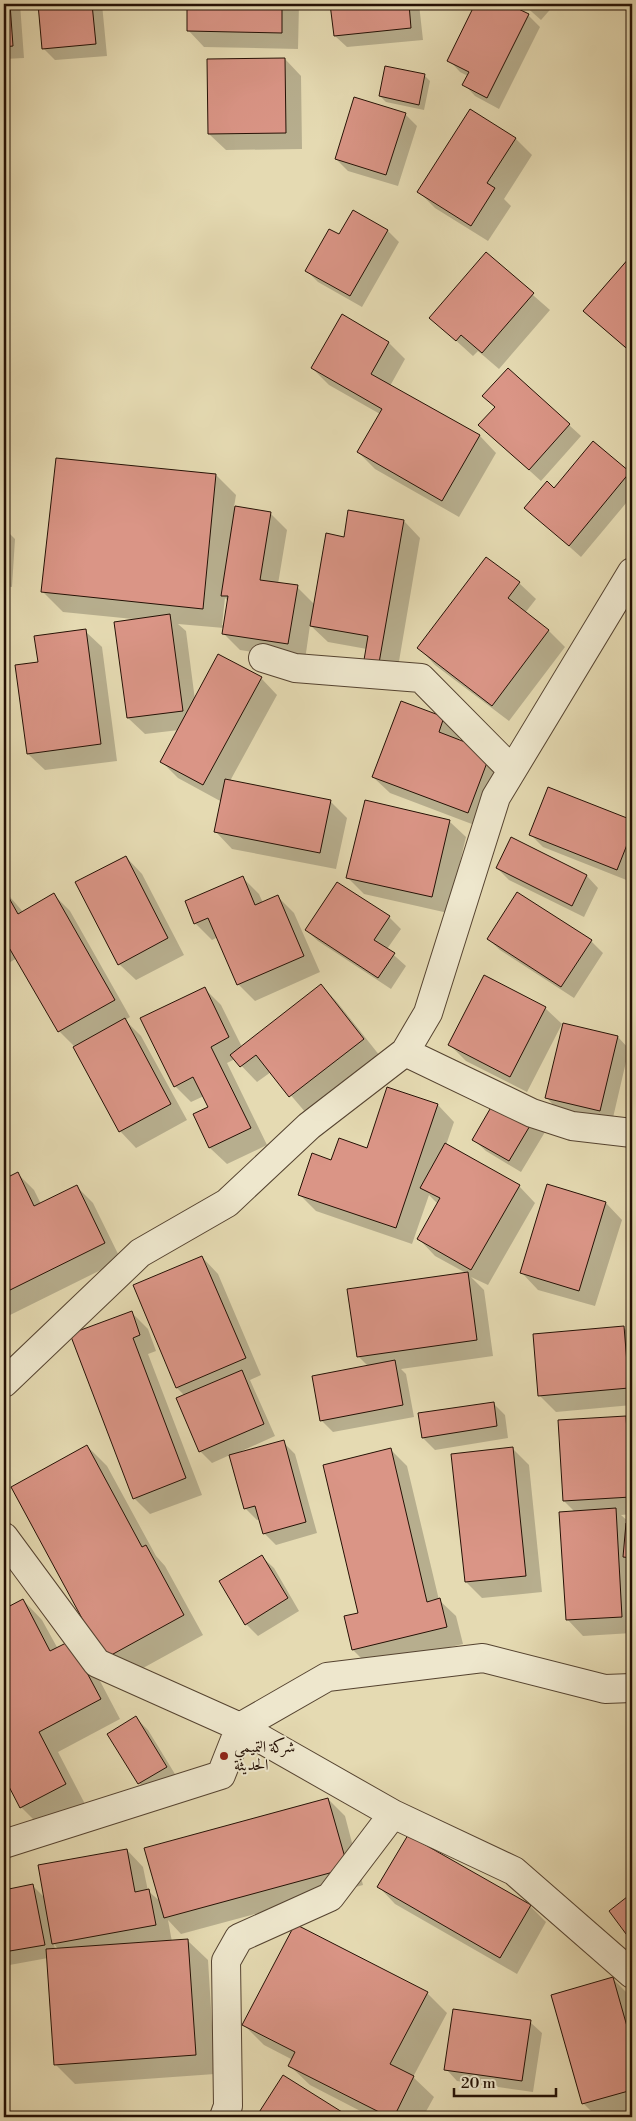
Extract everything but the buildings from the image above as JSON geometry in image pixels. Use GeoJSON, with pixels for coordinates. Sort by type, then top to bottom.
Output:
{"type":"FeatureCollection","features":[{"type":"Feature","properties":{"kind":"street"},"geometry":{"type":"LineString","coordinates":[[4,1383],[140,1253],[227,1203],[309,1126],[405,1052],[428,1013],[496,797],[511,769],[632,572]]}},
{"type":"Feature","properties":{"kind":"street"},"geometry":{"type":"LineString","coordinates":[[262,658],[295,668],[421,678],[511,769]]}},
{"type":"Feature","properties":{"kind":"street"},"geometry":{"type":"LineString","coordinates":[[405,1052],[532,1113],[572,1126],[632,1133]]}},
{"type":"Feature","properties":{"kind":"street"},"geometry":{"type":"LineString","coordinates":[[4,1537],[97,1663],[240,1727],[393,1814],[514,1870],[632,1974]]}},
{"type":"Feature","properties":{"kind":"street"},"geometry":{"type":"LineString","coordinates":[[4,1844],[221,1775],[240,1727],[327,1677],[482,1658],[605,1689],[632,1688]]}},
{"type":"Feature","properties":{"kind":"street"},"geometry":{"type":"LineString","coordinates":[[224,2117],[228,2106],[226,1961],[240,1938],[330,1896],[393,1814]]}},
{"type":"Feature","properties":{"kind":"place","name":"شركة التميمي الحديثة"},"geometry":{"type":"Point","coordinates":[224,1756]}}]}
